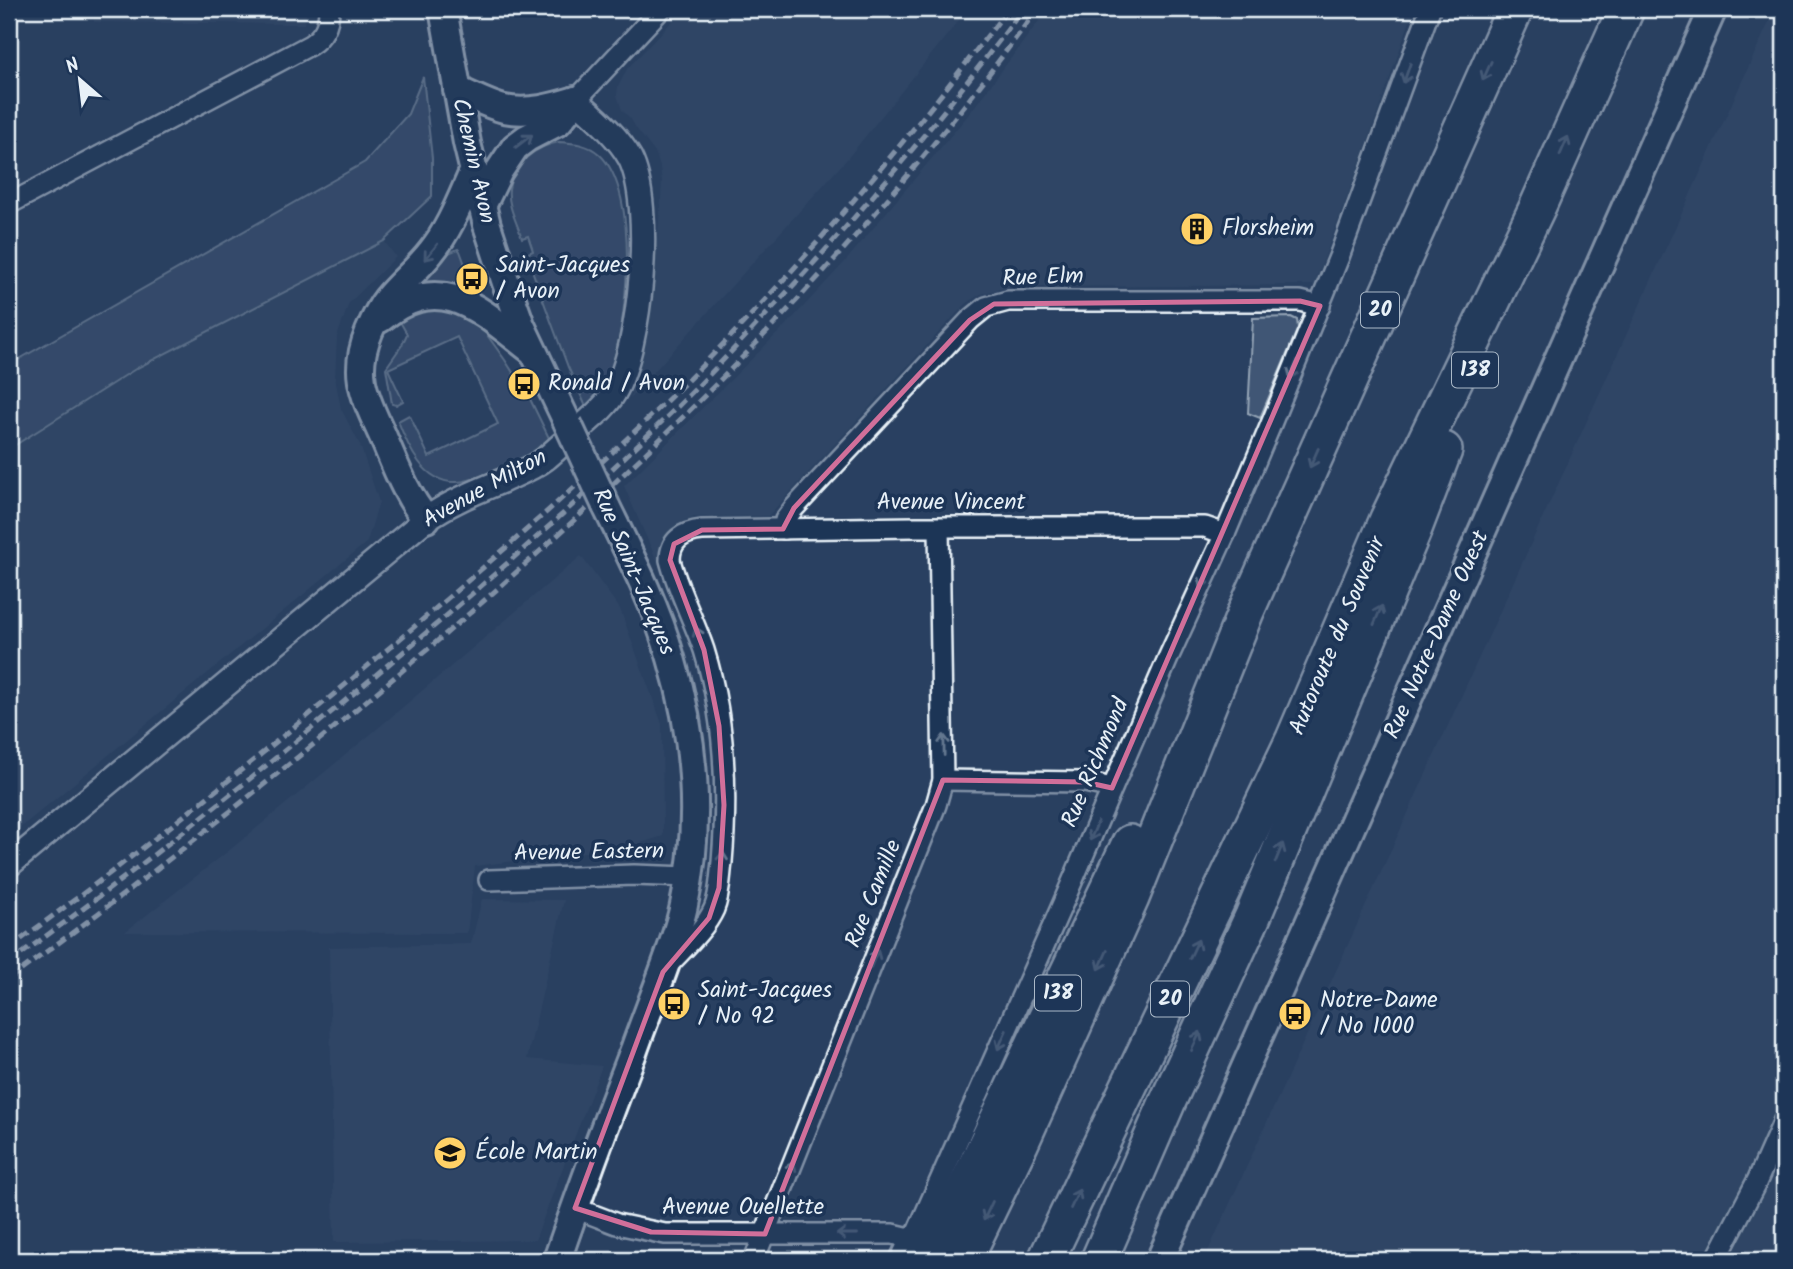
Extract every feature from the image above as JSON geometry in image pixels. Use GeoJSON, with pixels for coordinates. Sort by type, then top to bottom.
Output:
{"type":"FeatureCollection","features":[{"type":"Feature","properties":{"kind":"highway","name":"20"},"geometry":{"type":"LineString","coordinates":[[964,1260],[1020,1144],[1131,898],[1246,611],[1515,9]]}},
{"type":"Feature","properties":{"kind":"highway","name":"Autoroute du Souvenir"},"geometry":{"type":"LineString","coordinates":[[1046,1260],[1294,739],[1388,519],[1536,208],[1626,9]]}},
{"type":"Feature","properties":{"kind":"highway","name":"138"},"geometry":{"type":"LineString","coordinates":[[1083,1260],[1167,1103],[1253,916],[1413,531],[1536,208]]}},
{"type":"Feature","properties":{"kind":"highway","name":"138"},"geometry":{"type":"LineString","coordinates":[[916,1253],[1109,886],[1246,611]]}},
{"type":"Feature","properties":{"kind":"highway"},"geometry":{"type":"LineString","coordinates":[[1099,1260],[1167,1103]]}},
{"type":"Feature","properties":{"kind":"main road","name":"Chemin Avon"},"geometry":{"type":"LineString","coordinates":[[443,9],[473,172],[482,206],[506,283],[533,352],[568,424]]}},
{"type":"Feature","properties":{"kind":"main road","name":"Rue Notre-Dame Ouest"},"geometry":{"type":"LineString","coordinates":[[1160,1260],[1713,9]]}},
{"type":"Feature","properties":{"kind":"main road"},"geometry":{"type":"LineString","coordinates":[[457,90],[494,106],[511,110],[547,109],[576,100]]}},
{"type":"Feature","properties":{"kind":"main road"},"geometry":{"type":"LineString","coordinates":[[482,206],[499,171],[515,147],[558,122],[576,100]]}},
{"type":"Feature","properties":{"kind":"main road"},"geometry":{"type":"LineString","coordinates":[[426,519],[403,483],[372,410],[363,385],[360,361],[376,315],[440,240],[473,172]]}},
{"type":"Feature","properties":{"kind":"main road"},"geometry":{"type":"LineString","coordinates":[[370,330],[398,306],[432,295],[445,296],[477,308],[533,352]]}},
{"type":"Feature","properties":{"kind":"main road","name":"Rue Saint-Jacques"},"geometry":{"type":"LineString","coordinates":[[558,1260],[680,924],[693,841],[694,787],[687,727],[671,656],[660,626],[568,424]]}},
{"type":"Feature","properties":{"kind":"street"},"geometry":{"type":"LineString","coordinates":[[9,204],[310,45],[321,37],[329,9]]}},
{"type":"Feature","properties":{"kind":"street"},"geometry":{"type":"LineString","coordinates":[[576,100],[661,9]]}},
{"type":"Feature","properties":{"kind":"street","name":"Rue Richmond"},"geometry":{"type":"LineString","coordinates":[[916,1253],[1112,788],[1225,534],[1320,306],[1430,9]]}},
{"type":"Feature","properties":{"kind":"street","name":"Avenue Milton"},"geometry":{"type":"LineString","coordinates":[[9,865],[426,519],[458,499],[539,464],[603,407],[615,391],[632,340],[637,307],[643,240],[642,200],[634,168],[625,150],[605,126],[576,100]]}},
{"type":"Feature","properties":{"kind":"street","name":"Rue Elm"},"geometry":{"type":"LineString","coordinates":[[784,529],[785,520],[794,509],[970,320],[986,307],[1001,302],[1022,301],[1300,301],[1320,306]]}},
{"type":"Feature","properties":{"kind":"street","name":"Avenue Vincent"},"geometry":{"type":"LineString","coordinates":[[678,539],[693,531],[784,529],[1205,527],[1225,534]]}},
{"type":"Feature","properties":{"kind":"street","name":"Rue Camille"},"geometry":{"type":"LineString","coordinates":[[754,1260],[936,805],[943,780],[939,528]]}},
{"type":"Feature","properties":{"kind":"street","name":"Rue Saint-Jacques"},"geometry":{"type":"LineString","coordinates":[[663,972],[703,926],[714,909],[719,888],[724,829],[722,752],[716,699],[704,650],[670,560],[671,548],[678,539]]}},
{"type":"Feature","properties":{"kind":"street"},"geometry":{"type":"LineString","coordinates":[[943,780],[1085,782],[1112,788]]}},
{"type":"Feature","properties":{"kind":"street","name":"Avenue Eastern"},"geometry":{"type":"LineString","coordinates":[[489,880],[634,875],[689,877]]}},
{"type":"Feature","properties":{"kind":"street"},"geometry":{"type":"LineString","coordinates":[[1716,1260],[1758,1181],[1784,1120]]}},
{"type":"Feature","properties":{"kind":"street","name":"Avenue Ouellette"},"geometry":{"type":"LineString","coordinates":[[575,1208],[617,1224],[651,1232],[681,1235],[893,1234],[916,1253]]}},
{"type":"Feature","properties":{"kind":"highlighted area"},"geometry":{"type":"Polygon","coordinates":[[[1300,301],[1320,306],[1112,788],[1085,782],[943,780],[765,1234],[651,1232],[575,1208],[663,972],[709,918],[719,888],[724,805],[719,726],[704,650],[670,560],[674,544],[702,530],[783,529],[794,508],[970,320],[994,304],[1300,301]]]}},
{"type":"Feature","properties":{"kind":"shaded area"},"geometry":{"type":"Polygon","coordinates":[[[93,9],[307,9],[304,24],[94,22],[93,9]]]}},
{"type":"Feature","properties":{"kind":"shaded area"},"geometry":{"type":"Polygon","coordinates":[[[684,9],[968,9],[847,159],[630,398],[652,300],[662,181],[656,154],[622,110],[617,95],[618,87],[627,69],[684,9]]]}},
{"type":"Feature","properties":{"kind":"shaded area"},"geometry":{"type":"Polygon","coordinates":[[[1048,9],[1414,9],[1314,285],[1008,287],[981,294],[956,314],[768,516],[695,517],[683,521],[664,539],[660,568],[624,486],[791,320],[844,263],[969,114],[1048,9]]]}},
{"type":"Feature","properties":{"kind":"shaded area"},"geometry":{"type":"Polygon","coordinates":[[[1775,9],[1784,9],[1784,1260],[1204,1260],[1775,9]]]}},
{"type":"Feature","properties":{"kind":"shaded area"},"geometry":{"type":"Polygon","coordinates":[[[423,77],[432,158],[432,196],[384,241],[137,368],[9,449],[9,365],[365,162],[408,114],[423,77]]]}},
{"type":"Feature","properties":{"kind":"shaded area"},"geometry":{"type":"Polygon","coordinates":[[[559,142],[585,146],[599,154],[613,173],[626,230],[625,299],[614,361],[606,383],[587,409],[568,367],[526,254],[533,251],[528,236],[522,238],[509,195],[511,180],[520,164],[534,152],[559,142]]]}},
{"type":"Feature","properties":{"kind":"shaded area"},"geometry":{"type":"Polygon","coordinates":[[[384,241],[396,257],[349,303],[337,337],[335,378],[341,409],[360,445],[379,502],[367,542],[9,837],[9,449],[137,368],[384,241]]]}},
{"type":"Feature","properties":{"kind":"shaded area"},"geometry":{"type":"Polygon","coordinates":[[[458,249],[467,270],[463,272],[467,283],[471,282],[475,294],[423,286],[421,283],[446,254],[458,249]]]}},
{"type":"Feature","properties":{"kind":"shaded area"},"geometry":{"type":"Polygon","coordinates":[[[454,308],[482,328],[530,399],[550,440],[530,454],[508,464],[471,480],[457,482],[445,481],[426,470],[412,452],[398,421],[410,416],[429,457],[498,424],[457,337],[388,369],[403,401],[396,405],[392,404],[386,368],[407,334],[399,320],[417,310],[454,308]]]}},
{"type":"Feature","properties":{"kind":"shaded area"},"geometry":{"type":"Polygon","coordinates":[[[1291,317],[1297,320],[1298,328],[1260,418],[1248,413],[1253,318],[1291,317]]]}},
{"type":"Feature","properties":{"kind":"shaded area"},"geometry":{"type":"Polygon","coordinates":[[[581,556],[620,609],[662,724],[663,836],[631,846],[475,866],[467,933],[125,932],[377,729],[581,556]]]}},
{"type":"Feature","properties":{"kind":"shaded area","name":"École Martin"},"geometry":{"type":"Polygon","coordinates":[[[482,899],[564,900],[527,1059],[602,1066],[535,1240],[334,1242],[329,947],[471,944],[482,899]]]}},
{"type":"Feature","properties":{"kind":"railway"},"geometry":{"type":"LineString","coordinates":[[9,948],[164,831],[316,709],[502,551],[629,437],[711,357],[818,242],[915,127],[1008,9]]}},
{"type":"Feature","properties":{"kind":"railway"},"geometry":{"type":"LineString","coordinates":[[9,963],[152,856],[292,744],[494,574],[638,445],[712,372],[840,234],[934,123],[1023,9]]}},
{"type":"Feature","properties":{"kind":"railway"},"geometry":{"type":"LineString","coordinates":[[9,979],[157,869],[349,715],[484,601],[655,444],[738,362],[894,192],[967,102],[1037,9]]}},
{"type":"Feature","properties":{"kind":"place","name":"Florsheim"},"geometry":{"type":"Point","coordinates":[1197,229]}},
{"type":"Feature","properties":{"kind":"place","name":"Saint-Jacques / Avon"},"geometry":{"type":"Point","coordinates":[472,279]}},
{"type":"Feature","properties":{"kind":"place","name":"Ronald / Avon"},"geometry":{"type":"Point","coordinates":[524,384]}},
{"type":"Feature","properties":{"kind":"place","name":"Saint-Jacques / No 92"},"geometry":{"type":"Point","coordinates":[674,1004]}},
{"type":"Feature","properties":{"kind":"place","name":"Notre-Dame / No 1000"},"geometry":{"type":"Point","coordinates":[1295,1014]}},
{"type":"Feature","properties":{"kind":"place","name":"École Martin"},"geometry":{"type":"Point","coordinates":[450,1153]}}]}
